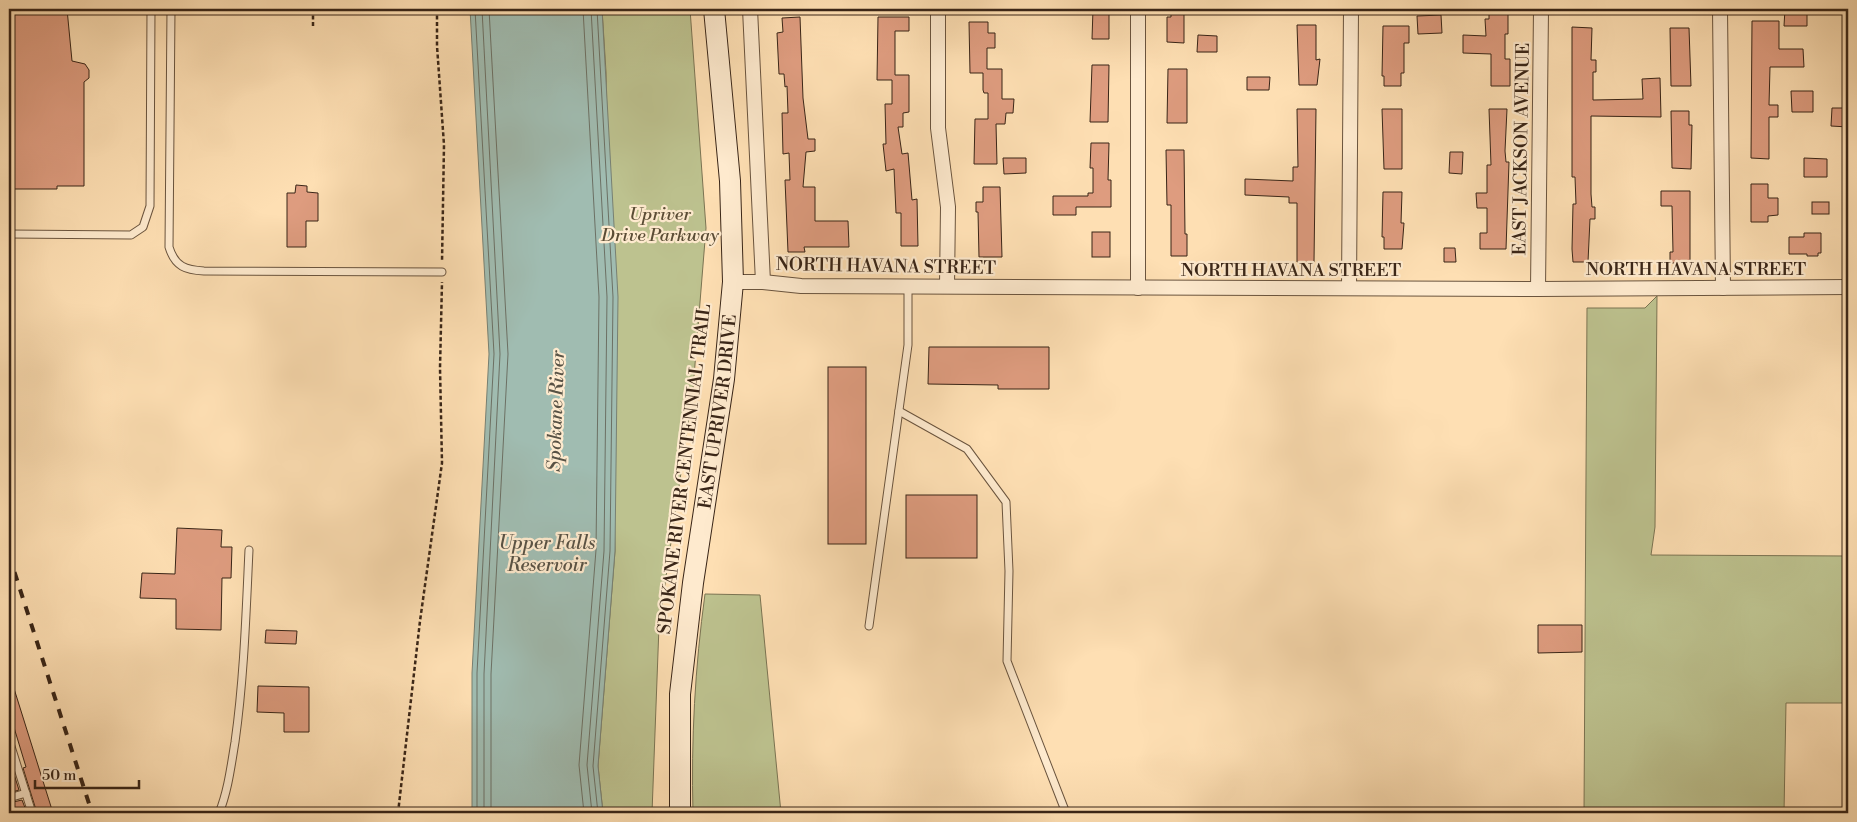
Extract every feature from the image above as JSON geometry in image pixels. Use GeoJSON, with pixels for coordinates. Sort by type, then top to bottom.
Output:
{"type":"FeatureCollection","features":[{"type":"Feature","properties":{"kind":"street","name":"EAST UPRIVER DRIVE"},"geometry":{"type":"LineString","coordinates":[[680,813],[680,694],[693,583],[724,379],[734,282],[730,181],[714,9]]}},
{"type":"Feature","properties":{"kind":"street"},"geometry":{"type":"LineString","coordinates":[[750,9],[763,282]]}},
{"type":"Feature","properties":{"kind":"street"},"geometry":{"type":"LineString","coordinates":[[938,9],[938,128],[948,207],[948,286]]}},
{"type":"Feature","properties":{"kind":"street"},"geometry":{"type":"LineString","coordinates":[[1138,9],[1138,288]]}},
{"type":"Feature","properties":{"kind":"street"},"geometry":{"type":"LineString","coordinates":[[1349,288],[1351,9]]}},
{"type":"Feature","properties":{"kind":"street","name":"EAST JACKSON AVENUE"},"geometry":{"type":"LineString","coordinates":[[1538,289],[1541,9]]}},
{"type":"Feature","properties":{"kind":"street"},"geometry":{"type":"LineString","coordinates":[[1720,9],[1723,288]]}},
{"type":"Feature","properties":{"kind":"street","name":"NORTH HAVANA STREET"},"geometry":{"type":"LineString","coordinates":[[734,282],[763,282],[801,286],[1138,288],[1848,288]]}},
{"type":"Feature","properties":{"kind":"lane"},"geometry":{"type":"LineString","coordinates":[[9,234],[131,235],[143,227],[150,206],[151,9]]}},
{"type":"Feature","properties":{"kind":"lane"},"geometry":{"type":"LineString","coordinates":[[171,9],[169,247],[172,258],[179,266],[187,270],[204,271],[442,272]]}},
{"type":"Feature","properties":{"kind":"lane"},"geometry":{"type":"LineString","coordinates":[[869,626],[908,345],[908,286]]}},
{"type":"Feature","properties":{"kind":"lane"},"geometry":{"type":"LineString","coordinates":[[899,411],[967,449],[1006,502],[1008,571],[1007,661],[1066,813]]}},
{"type":"Feature","properties":{"kind":"lane"},"geometry":{"type":"LineString","coordinates":[[219,813],[230,771],[237,722],[243,665],[249,550]]}},
{"type":"Feature","properties":{"kind":"lane"},"geometry":{"type":"LineString","coordinates":[[9,740],[12,763],[26,793],[32,813]]}},
{"type":"Feature","properties":{"kind":"lane"},"geometry":{"type":"LineString","coordinates":[[9,798],[26,793]]}},
{"type":"Feature","properties":{"kind":"path"},"geometry":{"type":"LineString","coordinates":[[313,9],[313,26]]}},
{"type":"Feature","properties":{"kind":"path"},"geometry":{"type":"LineString","coordinates":[[398,813],[420,621],[442,463],[440,368],[444,145],[437,46],[437,9]]}},
{"type":"Feature","properties":{"kind":"green space","name":"Upriver Drive Parkway"},"geometry":{"type":"Polygon","coordinates":[[[602,9],[690,9],[706,228],[693,389],[659,626],[652,813],[603,813],[598,766],[615,551],[606,72],[602,9]]]}},
{"type":"Feature","properties":{"kind":"green space"},"geometry":{"type":"Polygon","coordinates":[[[1657,296],[1655,527],[1651,555],[1848,556],[1848,703],[1786,703],[1784,813],[1584,813],[1587,308],[1645,308],[1657,296]]]}},
{"type":"Feature","properties":{"kind":"green space"},"geometry":{"type":"Polygon","coordinates":[[[705,594],[760,595],[781,813],[693,813],[694,704],[705,594]]]}},
{"type":"Feature","properties":{"kind":"water","name":"Upper Falls Reservoir"},"geometry":{"type":"Polygon","coordinates":[[[470,9],[602,9],[618,297],[615,551],[598,766],[603,813],[472,813],[472,673],[489,354],[470,9]]]}},
{"type":"Feature","properties":{"kind":"building"},"geometry":{"type":"Polygon","coordinates":[[[67,9],[72,61],[85,64],[89,70],[89,78],[84,82],[84,186],[57,186],[57,189],[9,189],[9,11],[67,9]]]}},
{"type":"Feature","properties":{"kind":"building"},"geometry":{"type":"Polygon","coordinates":[[[1093,9],[1109,9],[1109,39],[1092,39],[1093,9]]]}},
{"type":"Feature","properties":{"kind":"building"},"geometry":{"type":"Polygon","coordinates":[[[1171,9],[1184,9],[1184,43],[1167,42],[1167,17],[1171,17],[1171,9]]]}},
{"type":"Feature","properties":{"kind":"building"},"geometry":{"type":"Polygon","coordinates":[[[1489,9],[1508,9],[1505,59],[1510,59],[1510,86],[1491,86],[1491,54],[1463,53],[1463,35],[1486,36],[1485,19],[1489,19],[1489,9]]]}},
{"type":"Feature","properties":{"kind":"building"},"geometry":{"type":"Polygon","coordinates":[[[1785,9],[1807,9],[1807,26],[1784,26],[1785,9]]]}},
{"type":"Feature","properties":{"kind":"building"},"geometry":{"type":"Polygon","coordinates":[[[1441,15],[1442,33],[1418,34],[1417,16],[1441,15]]]}},
{"type":"Feature","properties":{"kind":"building"},"geometry":{"type":"Polygon","coordinates":[[[800,17],[803,98],[808,139],[815,139],[815,151],[806,152],[803,187],[815,187],[815,221],[848,221],[849,247],[804,247],[805,252],[788,252],[785,180],[790,180],[789,153],[783,154],[782,113],[788,113],[787,86],[785,87],[784,74],[779,74],[777,33],[783,32],[782,18],[800,17]]]}},
{"type":"Feature","properties":{"kind":"building"},"geometry":{"type":"Polygon","coordinates":[[[878,17],[909,17],[909,31],[895,31],[895,75],[909,75],[909,112],[903,113],[903,127],[898,127],[902,154],[908,153],[912,200],[917,199],[918,246],[901,246],[901,213],[896,213],[894,169],[886,171],[883,144],[886,144],[885,104],[892,104],[892,80],[877,80],[878,17]]]}},
{"type":"Feature","properties":{"kind":"building"},"geometry":{"type":"Polygon","coordinates":[[[1752,21],[1779,21],[1779,49],[1803,49],[1804,67],[1770,67],[1769,105],[1778,105],[1778,117],[1769,117],[1769,159],[1751,158],[1752,21]]]}},
{"type":"Feature","properties":{"kind":"building"},"geometry":{"type":"Polygon","coordinates":[[[969,22],[988,22],[988,33],[995,33],[995,48],[987,48],[987,69],[1002,69],[1002,99],[1014,99],[1013,113],[1006,113],[1005,124],[996,124],[997,164],[974,164],[975,119],[988,119],[988,93],[984,93],[983,90],[983,73],[970,73],[969,22]]]}},
{"type":"Feature","properties":{"kind":"building"},"geometry":{"type":"Polygon","coordinates":[[[1297,25],[1316,25],[1316,60],[1320,59],[1317,85],[1299,85],[1297,25]]]}},
{"type":"Feature","properties":{"kind":"building"},"geometry":{"type":"Polygon","coordinates":[[[1383,26],[1409,26],[1409,43],[1404,43],[1404,73],[1401,73],[1401,86],[1384,86],[1384,76],[1382,76],[1383,26]]]}},
{"type":"Feature","properties":{"kind":"building"},"geometry":{"type":"Polygon","coordinates":[[[1572,27],[1592,28],[1591,60],[1596,60],[1596,72],[1593,72],[1593,100],[1643,99],[1642,79],[1660,78],[1661,117],[1591,116],[1591,194],[1592,207],[1595,207],[1595,219],[1590,219],[1588,262],[1573,262],[1572,249],[1573,204],[1576,204],[1575,177],[1572,177],[1572,27]]]}},
{"type":"Feature","properties":{"kind":"building"},"geometry":{"type":"Polygon","coordinates":[[[1670,28],[1689,28],[1691,86],[1671,86],[1670,28]]]}},
{"type":"Feature","properties":{"kind":"building"},"geometry":{"type":"Polygon","coordinates":[[[1198,35],[1217,36],[1217,52],[1197,52],[1198,35]]]}},
{"type":"Feature","properties":{"kind":"building"},"geometry":{"type":"Polygon","coordinates":[[[1092,65],[1109,65],[1108,122],[1090,122],[1092,65]]]}},
{"type":"Feature","properties":{"kind":"building"},"geometry":{"type":"Polygon","coordinates":[[[1168,69],[1187,69],[1187,123],[1167,123],[1168,69]]]}},
{"type":"Feature","properties":{"kind":"building"},"geometry":{"type":"Polygon","coordinates":[[[1247,77],[1270,77],[1269,90],[1247,90],[1247,77]]]}},
{"type":"Feature","properties":{"kind":"building"},"geometry":{"type":"Polygon","coordinates":[[[1791,91],[1813,91],[1813,112],[1792,112],[1791,91]]]}},
{"type":"Feature","properties":{"kind":"building"},"geometry":{"type":"Polygon","coordinates":[[[1832,108],[1848,108],[1848,127],[1831,126],[1832,108]]]}},
{"type":"Feature","properties":{"kind":"building"},"geometry":{"type":"Polygon","coordinates":[[[1297,109],[1316,109],[1314,262],[1297,262],[1297,203],[1289,203],[1289,197],[1245,195],[1245,179],[1293,181],[1293,167],[1298,167],[1297,109]]]}},
{"type":"Feature","properties":{"kind":"building"},"geometry":{"type":"Polygon","coordinates":[[[1382,109],[1402,109],[1402,169],[1384,169],[1382,109]]]}},
{"type":"Feature","properties":{"kind":"building"},"geometry":{"type":"Polygon","coordinates":[[[1489,109],[1507,109],[1505,151],[1506,162],[1509,162],[1506,249],[1480,249],[1480,233],[1487,233],[1487,208],[1477,208],[1476,193],[1487,193],[1487,165],[1491,165],[1489,109]]]}},
{"type":"Feature","properties":{"kind":"building"},"geometry":{"type":"Polygon","coordinates":[[[1671,111],[1689,111],[1689,125],[1692,125],[1691,169],[1672,168],[1671,111]]]}},
{"type":"Feature","properties":{"kind":"building"},"geometry":{"type":"Polygon","coordinates":[[[1091,143],[1109,143],[1108,180],[1111,180],[1111,207],[1076,207],[1076,215],[1053,215],[1053,196],[1088,196],[1088,193],[1093,193],[1093,168],[1090,168],[1091,143]]]}},
{"type":"Feature","properties":{"kind":"building"},"geometry":{"type":"Polygon","coordinates":[[[1166,150],[1184,150],[1187,256],[1171,256],[1171,205],[1167,205],[1166,150]]]}},
{"type":"Feature","properties":{"kind":"building"},"geometry":{"type":"Polygon","coordinates":[[[1450,152],[1463,152],[1462,174],[1449,173],[1450,152]]]}},
{"type":"Feature","properties":{"kind":"building"},"geometry":{"type":"Polygon","coordinates":[[[1003,158],[1026,158],[1026,173],[1004,174],[1003,158]]]}},
{"type":"Feature","properties":{"kind":"building"},"geometry":{"type":"Polygon","coordinates":[[[1804,158],[1827,159],[1827,177],[1804,177],[1804,158]]]}},
{"type":"Feature","properties":{"kind":"building"},"geometry":{"type":"Polygon","coordinates":[[[1751,184],[1768,184],[1768,198],[1778,198],[1778,215],[1768,216],[1768,222],[1751,222],[1751,184]]]}},
{"type":"Feature","properties":{"kind":"building"},"geometry":{"type":"Polygon","coordinates":[[[296,185],[307,186],[307,192],[318,193],[318,221],[306,221],[306,247],[287,247],[287,193],[295,193],[296,185]]]}},
{"type":"Feature","properties":{"kind":"building"},"geometry":{"type":"Polygon","coordinates":[[[983,187],[1000,187],[1002,257],[979,257],[976,202],[983,202],[983,187]]]}},
{"type":"Feature","properties":{"kind":"building"},"geometry":{"type":"Polygon","coordinates":[[[1661,191],[1690,191],[1690,263],[1670,263],[1670,252],[1673,252],[1672,206],[1661,206],[1661,191]]]}},
{"type":"Feature","properties":{"kind":"building"},"geometry":{"type":"Polygon","coordinates":[[[1383,192],[1402,192],[1401,223],[1404,223],[1402,249],[1384,249],[1384,237],[1382,237],[1383,192]]]}},
{"type":"Feature","properties":{"kind":"building"},"geometry":{"type":"Polygon","coordinates":[[[1812,202],[1829,202],[1829,214],[1812,214],[1812,202]]]}},
{"type":"Feature","properties":{"kind":"building"},"geometry":{"type":"Polygon","coordinates":[[[1092,232],[1110,232],[1110,257],[1092,257],[1092,232]]]}},
{"type":"Feature","properties":{"kind":"building"},"geometry":{"type":"Polygon","coordinates":[[[1804,233],[1821,233],[1821,253],[1818,253],[1818,256],[1789,254],[1789,237],[1804,237],[1804,233]]]}},
{"type":"Feature","properties":{"kind":"building"},"geometry":{"type":"Polygon","coordinates":[[[1444,248],[1455,248],[1456,262],[1444,262],[1444,248]]]}},
{"type":"Feature","properties":{"kind":"building"},"geometry":{"type":"Polygon","coordinates":[[[929,347],[1049,347],[1049,389],[998,389],[998,385],[928,384],[929,347]]]}},
{"type":"Feature","properties":{"kind":"building"},"geometry":{"type":"Polygon","coordinates":[[[828,367],[866,367],[866,544],[828,544],[828,367]]]}},
{"type":"Feature","properties":{"kind":"building"},"geometry":{"type":"Polygon","coordinates":[[[906,495],[977,495],[977,558],[906,558],[906,495]]]}},
{"type":"Feature","properties":{"kind":"building"},"geometry":{"type":"Polygon","coordinates":[[[177,528],[222,530],[221,547],[232,547],[231,578],[222,578],[221,630],[176,629],[176,599],[140,598],[142,573],[175,574],[177,528]]]}},
{"type":"Feature","properties":{"kind":"building"},"geometry":{"type":"Polygon","coordinates":[[[1538,625],[1582,625],[1582,652],[1538,653],[1538,625]]]}},
{"type":"Feature","properties":{"kind":"building"},"geometry":{"type":"Polygon","coordinates":[[[266,630],[297,631],[296,644],[265,643],[266,630]]]}},
{"type":"Feature","properties":{"kind":"building"},"geometry":{"type":"Polygon","coordinates":[[[11,679],[53,813],[37,813],[23,768],[26,767],[9,711],[9,680],[11,679]]]}},
{"type":"Feature","properties":{"kind":"building"},"geometry":{"type":"Polygon","coordinates":[[[258,686],[309,687],[309,732],[284,732],[284,713],[257,712],[258,686]]]}},
{"type":"Feature","properties":{"kind":"building"},"geometry":{"type":"Polygon","coordinates":[[[13,771],[19,790],[9,793],[9,773],[13,771]]]}},
{"type":"Feature","properties":{"kind":"building"},"geometry":{"type":"Polygon","coordinates":[[[22,800],[27,813],[9,813],[9,803],[22,800]]]}},
{"type":"Feature","properties":{"kind":"railway"},"geometry":{"type":"LineString","coordinates":[[9,555],[92,813]]}},
{"type":"Feature","properties":{"kind":"water label","name":"Spokane River"},"geometry":{"type":"Point","coordinates":[555,411]}}]}
